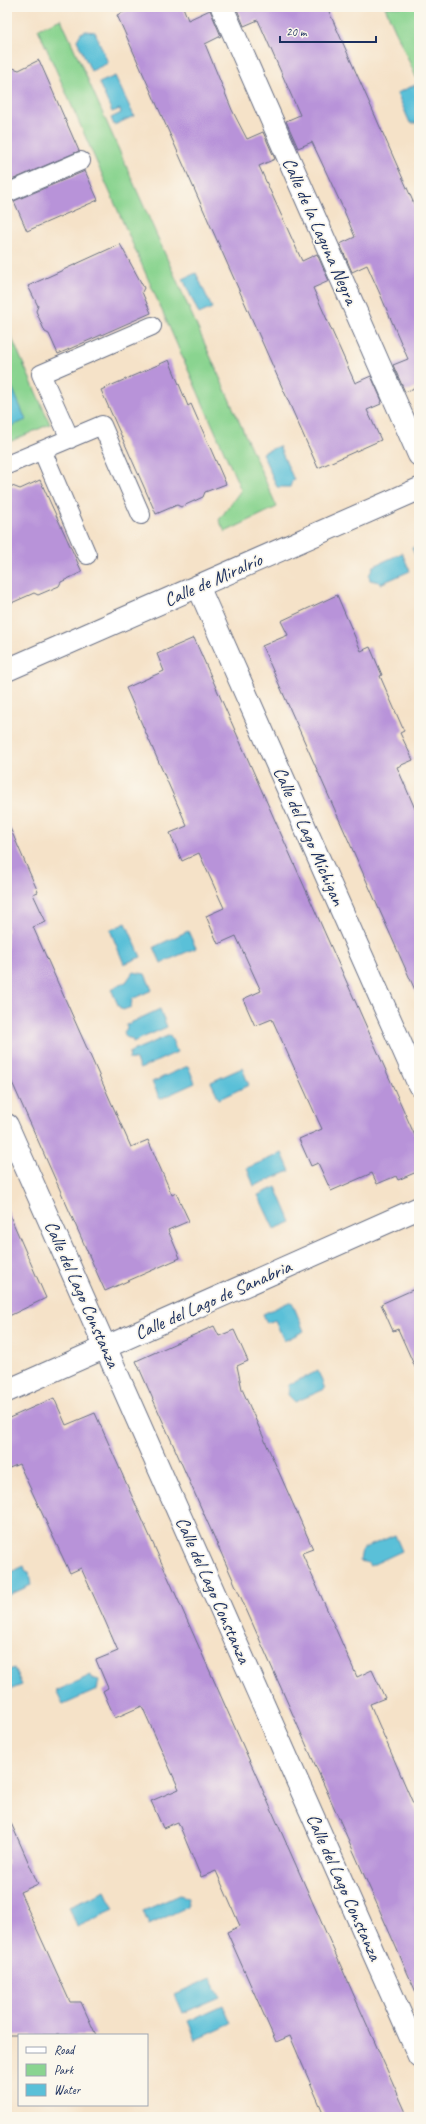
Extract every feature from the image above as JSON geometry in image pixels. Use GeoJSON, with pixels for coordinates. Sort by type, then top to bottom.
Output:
{"type":"FeatureCollection","features":[{"type":"Feature","properties":{"kind":"street","name":"Calle de la Laguna Negra"},"geometry":{"type":"LineString","coordinates":[[222,7],[419,455]]}},
{"type":"Feature","properties":{"kind":"street","name":"Calle de Miralrío"},"geometry":{"type":"LineString","coordinates":[[7,670],[419,489]]}},
{"type":"Feature","properties":{"kind":"street","name":"Calle del Lago Míchigan"},"geometry":{"type":"LineString","coordinates":[[198,586],[419,1085]]}},
{"type":"Feature","properties":{"kind":"street","name":"Calle del Lago Constanza"},"geometry":{"type":"LineString","coordinates":[[7,1125],[419,2056]]}},
{"type":"Feature","properties":{"kind":"street","name":"Calle del Lago de Sanabria"},"geometry":{"type":"LineString","coordinates":[[7,1391],[419,1208]]}},
{"type":"Feature","properties":{"kind":"lane"},"geometry":{"type":"LineString","coordinates":[[7,193],[81,161]]}},
{"type":"Feature","properties":{"kind":"lane"},"geometry":{"type":"LineString","coordinates":[[70,439],[41,374],[152,326]]}},
{"type":"Feature","properties":{"kind":"lane"},"geometry":{"type":"LineString","coordinates":[[7,465],[102,425],[141,515]]}},
{"type":"Feature","properties":{"kind":"lane"},"geometry":{"type":"LineString","coordinates":[[42,450],[87,555]]}},
{"type":"Feature","properties":{"kind":"green space"},"geometry":{"type":"Polygon","coordinates":[[[385,7],[419,7],[419,84],[385,7]]]}},
{"type":"Feature","properties":{"kind":"green space"},"geometry":{"type":"Polygon","coordinates":[[[61,19],[277,507],[225,532],[219,520],[241,490],[38,29],[61,19]]]}},
{"type":"Feature","properties":{"kind":"green space"},"geometry":{"type":"Polygon","coordinates":[[[7,327],[50,424],[7,443],[7,327]]]}},
{"type":"Feature","properties":{"kind":"water"},"geometry":{"type":"Polygon","coordinates":[[[86,31],[95,32],[108,63],[91,71],[77,40],[81,33],[86,31]]]}},
{"type":"Feature","properties":{"kind":"water"},"geometry":{"type":"Polygon","coordinates":[[[115,76],[134,116],[114,125],[111,118],[121,113],[120,109],[112,112],[99,83],[115,76]]]}},
{"type":"Feature","properties":{"kind":"water"},"geometry":{"type":"Polygon","coordinates":[[[415,85],[419,93],[419,123],[410,123],[397,93],[415,85]]]}},
{"type":"Feature","properties":{"kind":"water"},"geometry":{"type":"Polygon","coordinates":[[[196,273],[212,308],[199,314],[183,279],[196,273]]]}},
{"type":"Feature","properties":{"kind":"water"},"geometry":{"type":"Polygon","coordinates":[[[7,375],[26,420],[7,428],[7,375]]]}},
{"type":"Feature","properties":{"kind":"water"},"geometry":{"type":"Polygon","coordinates":[[[279,446],[294,480],[292,481],[290,487],[277,487],[262,453],[279,446]]]}},
{"type":"Feature","properties":{"kind":"water"},"geometry":{"type":"Polygon","coordinates":[[[419,545],[419,564],[412,548],[419,545]]]}},
{"type":"Feature","properties":{"kind":"water"},"geometry":{"type":"Polygon","coordinates":[[[402,553],[410,571],[380,584],[379,582],[370,580],[369,575],[373,569],[372,567],[402,553]]]}},
{"type":"Feature","properties":{"kind":"water"},"geometry":{"type":"Polygon","coordinates":[[[126,923],[141,957],[124,964],[110,930],[126,923]]]}},
{"type":"Feature","properties":{"kind":"water"},"geometry":{"type":"Polygon","coordinates":[[[188,931],[196,948],[161,963],[154,947],[188,931]]]}},
{"type":"Feature","properties":{"kind":"water"},"geometry":{"type":"Polygon","coordinates":[[[133,972],[145,974],[152,990],[132,999],[131,1007],[123,1010],[119,1007],[111,989],[126,982],[133,972]]]}},
{"type":"Feature","properties":{"kind":"water"},"geometry":{"type":"Polygon","coordinates":[[[160,1009],[167,1027],[133,1042],[132,1039],[126,1037],[124,1032],[127,1028],[126,1025],[160,1009]]]}},
{"type":"Feature","properties":{"kind":"water"},"geometry":{"type":"Polygon","coordinates":[[[170,1035],[177,1052],[140,1069],[136,1060],[129,1059],[130,1052],[170,1035]]]}},
{"type":"Feature","properties":{"kind":"water"},"geometry":{"type":"Polygon","coordinates":[[[188,1066],[195,1083],[160,1099],[152,1082],[188,1066]]]}},
{"type":"Feature","properties":{"kind":"water"},"geometry":{"type":"Polygon","coordinates":[[[242,1068],[249,1085],[219,1099],[211,1082],[242,1068]]]}},
{"type":"Feature","properties":{"kind":"water"},"geometry":{"type":"Polygon","coordinates":[[[282,1153],[290,1171],[254,1186],[247,1168],[282,1153]]]}},
{"type":"Feature","properties":{"kind":"water"},"geometry":{"type":"Polygon","coordinates":[[[276,1187],[291,1222],[274,1229],[258,1195],[276,1187]]]}},
{"type":"Feature","properties":{"kind":"water"},"geometry":{"type":"Polygon","coordinates":[[[292,1302],[304,1331],[284,1341],[275,1320],[267,1323],[263,1314],[292,1302]]]}},
{"type":"Feature","properties":{"kind":"water"},"geometry":{"type":"Polygon","coordinates":[[[318,1371],[325,1389],[295,1402],[288,1395],[288,1385],[318,1371]]]}},
{"type":"Feature","properties":{"kind":"water"},"geometry":{"type":"Polygon","coordinates":[[[395,1535],[402,1551],[370,1566],[368,1563],[360,1561],[362,1549],[395,1535]]]}},
{"type":"Feature","properties":{"kind":"water"},"geometry":{"type":"Polygon","coordinates":[[[24,1566],[26,1572],[29,1573],[31,1585],[7,1596],[7,1574],[24,1566]]]}},
{"type":"Feature","properties":{"kind":"water"},"geometry":{"type":"Polygon","coordinates":[[[14,1668],[22,1685],[7,1691],[7,1671],[14,1668]]]}},
{"type":"Feature","properties":{"kind":"water"},"geometry":{"type":"Polygon","coordinates":[[[91,1675],[92,1678],[99,1680],[97,1690],[63,1705],[56,1691],[91,1675]]]}},
{"type":"Feature","properties":{"kind":"water"},"geometry":{"type":"Polygon","coordinates":[[[105,1891],[114,1910],[77,1927],[69,1907],[105,1891]]]}},
{"type":"Feature","properties":{"kind":"water"},"geometry":{"type":"Polygon","coordinates":[[[179,1895],[188,1897],[187,1907],[149,1925],[143,1911],[179,1895]]]}},
{"type":"Feature","properties":{"kind":"water"},"geometry":{"type":"Polygon","coordinates":[[[211,1978],[220,1997],[183,2013],[175,1994],[211,1978]]]}},
{"type":"Feature","properties":{"kind":"water"},"geometry":{"type":"Polygon","coordinates":[[[223,2005],[231,2024],[196,2040],[188,2021],[223,2005]]]}},
{"type":"Feature","properties":{"kind":"building"},"geometry":{"type":"Polygon","coordinates":[[[135,7],[183,7],[188,20],[210,10],[221,36],[205,44],[232,110],[247,139],[263,132],[275,159],[259,166],[302,261],[317,254],[329,281],[313,288],[355,383],[371,376],[382,401],[380,402],[381,404],[367,410],[381,440],[318,468],[117,15],[135,7]]]}},
{"type":"Feature","properties":{"kind":"building"},"geometry":{"type":"Polygon","coordinates":[[[236,7],[327,7],[419,215],[419,386],[405,392],[393,365],[408,359],[380,294],[367,265],[352,272],[340,244],[355,237],[342,206],[312,142],[298,148],[286,121],[300,115],[258,20],[244,26],[236,7]]]}},
{"type":"Feature","properties":{"kind":"building"},"geometry":{"type":"Polygon","coordinates":[[[39,60],[79,151],[7,182],[7,66],[19,70],[39,60]]]}},
{"type":"Feature","properties":{"kind":"building"},"geometry":{"type":"Polygon","coordinates":[[[85,171],[98,200],[27,231],[14,201],[85,171]]]}},
{"type":"Feature","properties":{"kind":"building"},"geometry":{"type":"Polygon","coordinates":[[[120,244],[144,288],[142,292],[151,313],[58,354],[49,334],[45,332],[36,311],[38,306],[28,286],[120,244]]]}},
{"type":"Feature","properties":{"kind":"building"},"geometry":{"type":"Polygon","coordinates":[[[169,360],[188,406],[191,404],[226,484],[205,492],[203,497],[181,507],[177,505],[156,514],[101,390],[169,360]]]}},
{"type":"Feature","properties":{"kind":"building"},"geometry":{"type":"Polygon","coordinates":[[[40,480],[82,572],[61,582],[59,586],[38,595],[34,593],[7,605],[7,484],[20,489],[40,480]]]}},
{"type":"Feature","properties":{"kind":"building"},"geometry":{"type":"Polygon","coordinates":[[[337,595],[361,651],[370,647],[382,675],[380,676],[404,731],[400,733],[413,760],[397,767],[419,818],[419,999],[262,646],[288,635],[281,621],[337,595]]]}},
{"type":"Feature","properties":{"kind":"building"},"geometry":{"type":"Polygon","coordinates":[[[194,638],[419,1145],[419,1171],[398,1180],[396,1176],[377,1184],[372,1173],[331,1191],[318,1163],[311,1166],[299,1139],[322,1129],[272,1019],[255,1026],[243,999],[261,991],[236,936],[218,944],[206,916],[224,908],[199,853],[182,861],[170,833],[187,826],[126,688],[164,671],[157,654],[194,638]]]}},
{"type":"Feature","properties":{"kind":"building"},"geometry":{"type":"Polygon","coordinates":[[[7,821],[38,892],[33,894],[46,922],[33,927],[131,1147],[148,1140],[172,1195],[176,1193],[189,1221],[168,1230],[180,1258],[105,1291],[7,1071],[7,821]]]}},
{"type":"Feature","properties":{"kind":"building"},"geometry":{"type":"Polygon","coordinates":[[[7,1209],[46,1298],[7,1317],[7,1209]]]}},
{"type":"Feature","properties":{"kind":"building"},"geometry":{"type":"Polygon","coordinates":[[[419,1287],[419,1376],[398,1329],[393,1331],[381,1304],[419,1287]]]}},
{"type":"Feature","properties":{"kind":"building"},"geometry":{"type":"Polygon","coordinates":[[[214,1326],[219,1336],[234,1330],[248,1361],[237,1366],[242,1389],[313,1549],[302,1553],[357,1677],[372,1670],[385,1698],[370,1704],[419,1817],[419,1999],[136,1361],[214,1326]]]}},
{"type":"Feature","properties":{"kind":"building"},"geometry":{"type":"Polygon","coordinates":[[[54,1398],[66,1425],[95,1413],[408,2117],[325,2117],[290,2036],[276,2042],[227,1932],[240,1926],[216,1871],[201,1877],[178,1822],[163,1828],[151,1801],[179,1789],[142,1706],[115,1718],[103,1691],[108,1688],[96,1660],[118,1651],[106,1623],[81,1568],[70,1573],[19,1464],[7,1469],[7,1419],[54,1398]]]}},
{"type":"Feature","properties":{"kind":"building"},"geometry":{"type":"Polygon","coordinates":[[[7,1814],[38,1884],[20,1892],[70,2002],[81,2002],[96,2034],[7,2035],[7,1814]]]}}]}
